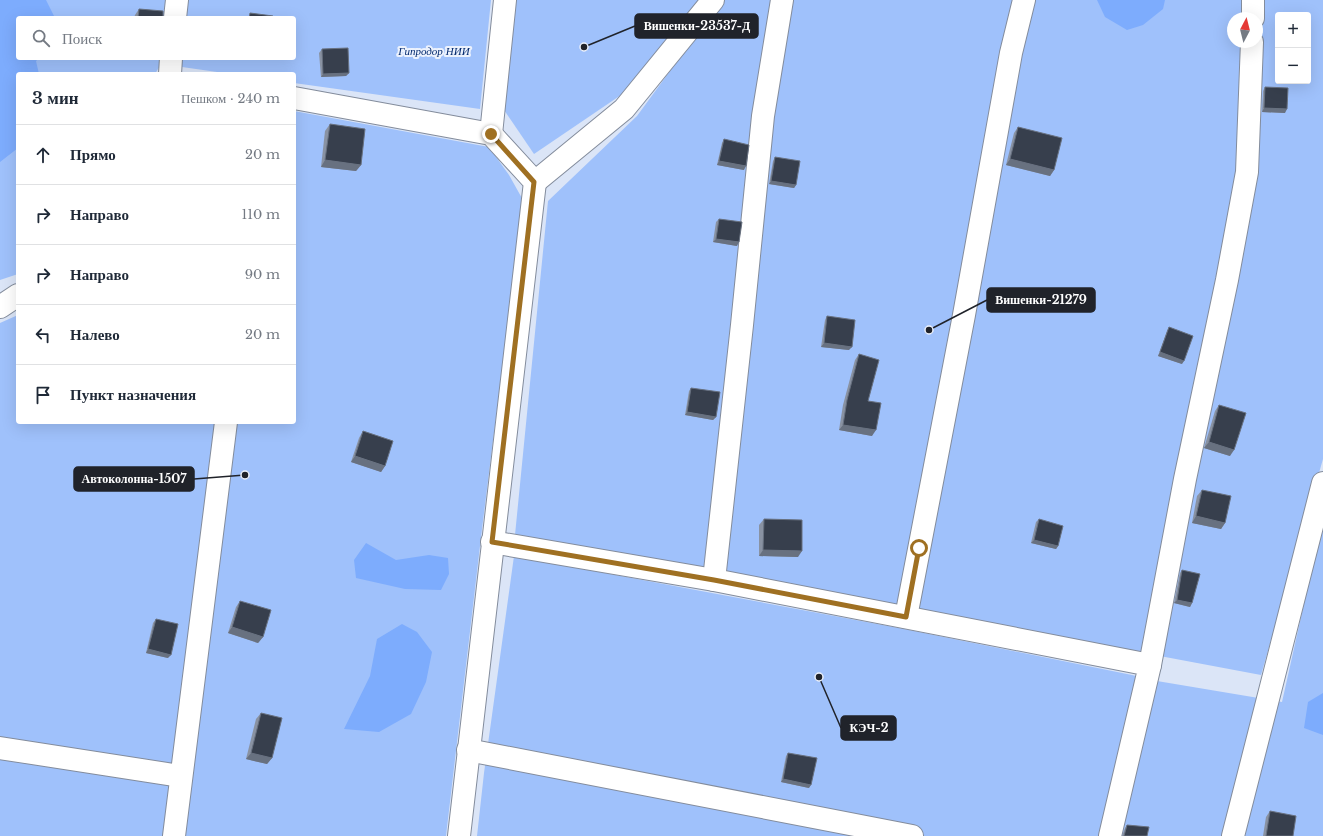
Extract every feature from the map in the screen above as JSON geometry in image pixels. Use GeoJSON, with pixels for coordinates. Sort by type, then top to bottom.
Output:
{"type":"FeatureCollection","features":[{"type":"Feature","properties":{"kind":"street"},"geometry":{"type":"LineString","coordinates":[[175,16],[177,0]]}},
{"type":"Feature","properties":{"kind":"street"},"geometry":{"type":"LineString","coordinates":[[491,134],[505,0]]}},
{"type":"Feature","properties":{"kind":"street"},"geometry":{"type":"LineString","coordinates":[[459,836],[534,182],[624,109],[713,0]]}},
{"type":"Feature","properties":{"kind":"street"},"geometry":{"type":"LineString","coordinates":[[714,580],[763,116],[782,0]]}},
{"type":"Feature","properties":{"kind":"street"},"geometry":{"type":"LineString","coordinates":[[906,617],[964,315],[1011,53],[1024,0]]}},
{"type":"Feature","properties":{"kind":"street"},"geometry":{"type":"LineString","coordinates":[[1253,0],[1253,12]]}},
{"type":"Feature","properties":{"kind":"street"},"geometry":{"type":"LineString","coordinates":[[1110,836],[1150,664],[1185,479],[1227,280],[1247,172],[1252,48]]}},
{"type":"Feature","properties":{"kind":"street"},"geometry":{"type":"LineString","coordinates":[[170,72],[171,60]]}},
{"type":"Feature","properties":{"kind":"street"},"geometry":{"type":"LineString","coordinates":[[296,98],[491,134],[534,182]]}},
{"type":"Feature","properties":{"kind":"street"},"geometry":{"type":"LineString","coordinates":[[0,307],[16,296]]}},
{"type":"Feature","properties":{"kind":"street"},"geometry":{"type":"LineString","coordinates":[[174,836],[180,776],[226,424]]}},
{"type":"Feature","properties":{"kind":"street"},"geometry":{"type":"LineString","coordinates":[[1233,836],[1323,484]]}},
{"type":"Feature","properties":{"kind":"street"},"geometry":{"type":"LineString","coordinates":[[492,542],[714,580],[1150,664]]}},
{"type":"Feature","properties":{"kind":"street"},"geometry":{"type":"LineString","coordinates":[[0,748],[180,776]]}},
{"type":"Feature","properties":{"kind":"street"},"geometry":{"type":"LineString","coordinates":[[468,750],[912,836]]}},
{"type":"Feature","properties":{"kind":"green space","name":"Гипродор НИИ"},"geometry":{"type":"Polygon","coordinates":[[[0,0],[491,0],[480,109],[296,83],[296,72],[217,72],[161,64],[156,72],[16,72],[16,275],[0,280],[0,0]]]}},
{"type":"Feature","properties":{"kind":"green space"},"geometry":{"type":"Polygon","coordinates":[[[514,0],[701,0],[621,95],[534,154],[500,104],[514,0]]]}},
{"type":"Feature","properties":{"kind":"green space"},"geometry":{"type":"Polygon","coordinates":[[[722,0],[1323,0],[1323,459],[1261,675],[515,535],[548,201],[637,116],[722,0]]]}},
{"type":"Feature","properties":{"kind":"green space"},"geometry":{"type":"Polygon","coordinates":[[[296,111],[489,147],[509,175],[523,200],[446,836],[0,836],[0,323],[16,316],[16,424],[296,424],[296,111]]]}},
{"type":"Feature","properties":{"kind":"green space"},"geometry":{"type":"Polygon","coordinates":[[[1323,519],[1323,836],[477,836],[484,773],[514,556],[904,629],[1151,680],[1282,702],[1323,519]]]}},
{"type":"Feature","properties":{"kind":"shaded area"},"geometry":{"type":"Polygon","coordinates":[[[0,0],[46,0],[54,16],[16,16],[16,60],[37,60],[39,72],[16,72],[16,150],[0,162],[0,0]]]}},
{"type":"Feature","properties":{"kind":"shaded area"},"geometry":{"type":"Polygon","coordinates":[[[1097,0],[1165,0],[1163,9],[1143,25],[1127,30],[1105,17],[1097,0]]]}},
{"type":"Feature","properties":{"kind":"shaded area"},"geometry":{"type":"Polygon","coordinates":[[[366,543],[396,560],[429,555],[448,558],[449,574],[441,590],[405,589],[356,578],[354,560],[366,543]]]}},
{"type":"Feature","properties":{"kind":"shaded area"},"geometry":{"type":"Polygon","coordinates":[[[402,624],[417,632],[432,652],[426,682],[411,714],[379,732],[344,729],[370,676],[377,639],[402,624]]]}},
{"type":"Feature","properties":{"kind":"shaded area"},"geometry":{"type":"Polygon","coordinates":[[[1323,693],[1323,735],[1304,728],[1308,702],[1323,693]]]}},
{"type":"Feature","properties":{"kind":"building"},"geometry":{"type":"Polygon","coordinates":[[[139,9],[163,11],[163,16],[138,16],[139,9]]]}},
{"type":"Feature","properties":{"kind":"building"},"geometry":{"type":"Polygon","coordinates":[[[250,13],[273,16],[249,16],[250,13]]]}},
{"type":"Feature","properties":{"kind":"building"},"geometry":{"type":"Polygon","coordinates":[[[348,48],[349,73],[323,74],[322,49],[348,48]]]}},
{"type":"Feature","properties":{"kind":"building"},"geometry":{"type":"Polygon","coordinates":[[[1265,87],[1288,88],[1287,109],[1264,108],[1265,87]]]}},
{"type":"Feature","properties":{"kind":"building"},"geometry":{"type":"Polygon","coordinates":[[[330,124],[365,129],[361,165],[325,160],[330,124]]]}},
{"type":"Feature","properties":{"kind":"building"},"geometry":{"type":"Polygon","coordinates":[[[1018,127],[1062,138],[1054,170],[1010,159],[1018,127]]]}},
{"type":"Feature","properties":{"kind":"building"},"geometry":{"type":"Polygon","coordinates":[[[724,139],[749,145],[746,166],[719,161],[724,139]]]}},
{"type":"Feature","properties":{"kind":"building"},"geometry":{"type":"Polygon","coordinates":[[[775,157],[800,161],[796,185],[771,181],[775,157]]]}},
{"type":"Feature","properties":{"kind":"building"},"geometry":{"type":"Polygon","coordinates":[[[719,219],[742,222],[739,242],[716,239],[719,219]]]}},
{"type":"Feature","properties":{"kind":"building"},"geometry":{"type":"Polygon","coordinates":[[[827,316],[855,320],[852,347],[824,343],[827,316]]]}},
{"type":"Feature","properties":{"kind":"building"},"geometry":{"type":"Polygon","coordinates":[[[1169,327],[1193,336],[1184,361],[1160,352],[1169,327]]]}},
{"type":"Feature","properties":{"kind":"building"},"geometry":{"type":"Polygon","coordinates":[[[859,354],[879,360],[868,401],[881,403],[876,430],[843,425],[847,400],[859,354]]]}},
{"type":"Feature","properties":{"kind":"building"},"geometry":{"type":"Polygon","coordinates":[[[691,388],[720,392],[716,417],[687,412],[691,388]]]}},
{"type":"Feature","properties":{"kind":"building"},"geometry":{"type":"Polygon","coordinates":[[[1219,405],[1246,413],[1234,450],[1209,442],[1219,405]]]}},
{"type":"Feature","properties":{"kind":"building"},"geometry":{"type":"Polygon","coordinates":[[[363,431],[393,441],[385,466],[355,456],[363,431]]]}},
{"type":"Feature","properties":{"kind":"building"},"geometry":{"type":"Polygon","coordinates":[[[1202,490],[1231,496],[1225,523],[1196,516],[1202,490]]]}},
{"type":"Feature","properties":{"kind":"building"},"geometry":{"type":"Polygon","coordinates":[[[764,519],[802,520],[802,551],[763,550],[764,519]]]}},
{"type":"Feature","properties":{"kind":"building"},"geometry":{"type":"Polygon","coordinates":[[[1039,519],[1063,526],[1058,546],[1034,540],[1039,519]]]}},
{"type":"Feature","properties":{"kind":"building"},"geometry":{"type":"Polygon","coordinates":[[[1182,570],[1200,574],[1192,603],[1177,600],[1182,570]]]}},
{"type":"Feature","properties":{"kind":"building"},"geometry":{"type":"Polygon","coordinates":[[[240,601],[271,610],[263,637],[232,627],[240,601]]]}},
{"type":"Feature","properties":{"kind":"building"},"geometry":{"type":"Polygon","coordinates":[[[156,619],[178,624],[171,655],[148,649],[156,619]]]}},
{"type":"Feature","properties":{"kind":"building"},"geometry":{"type":"Polygon","coordinates":[[[261,713],[282,718],[272,758],[251,753],[261,713]]]}},
{"type":"Feature","properties":{"kind":"building"},"geometry":{"type":"Polygon","coordinates":[[[788,753],[817,758],[811,785],[783,779],[788,753]]]}},
{"type":"Feature","properties":{"kind":"building"},"geometry":{"type":"Polygon","coordinates":[[[1270,811],[1296,816],[1293,836],[1266,836],[1270,811]]]}},
{"type":"Feature","properties":{"kind":"building"},"geometry":{"type":"Polygon","coordinates":[[[1127,825],[1149,827],[1147,836],[1124,836],[1127,825]]]}},
{"type":"Feature","properties":{"kind":"place","name":"Вишенки-23537-Д"},"geometry":{"type":"Point","coordinates":[584,47]}},
{"type":"Feature","properties":{"kind":"place","name":"Вишенки-21279"},"geometry":{"type":"Point","coordinates":[929,330]}},
{"type":"Feature","properties":{"kind":"place","name":"Автоколонна-1507"},"geometry":{"type":"Point","coordinates":[245,475]}},
{"type":"Feature","properties":{"kind":"place","name":"КЭЧ-2"},"geometry":{"type":"Point","coordinates":[819,677]}},
{"type":"Feature","properties":{"kind":"route"},"geometry":{"type":"LineString","coordinates":[[491,134],[534,182],[492,542],[714,580],[906,617],[919,548]]}}]}
